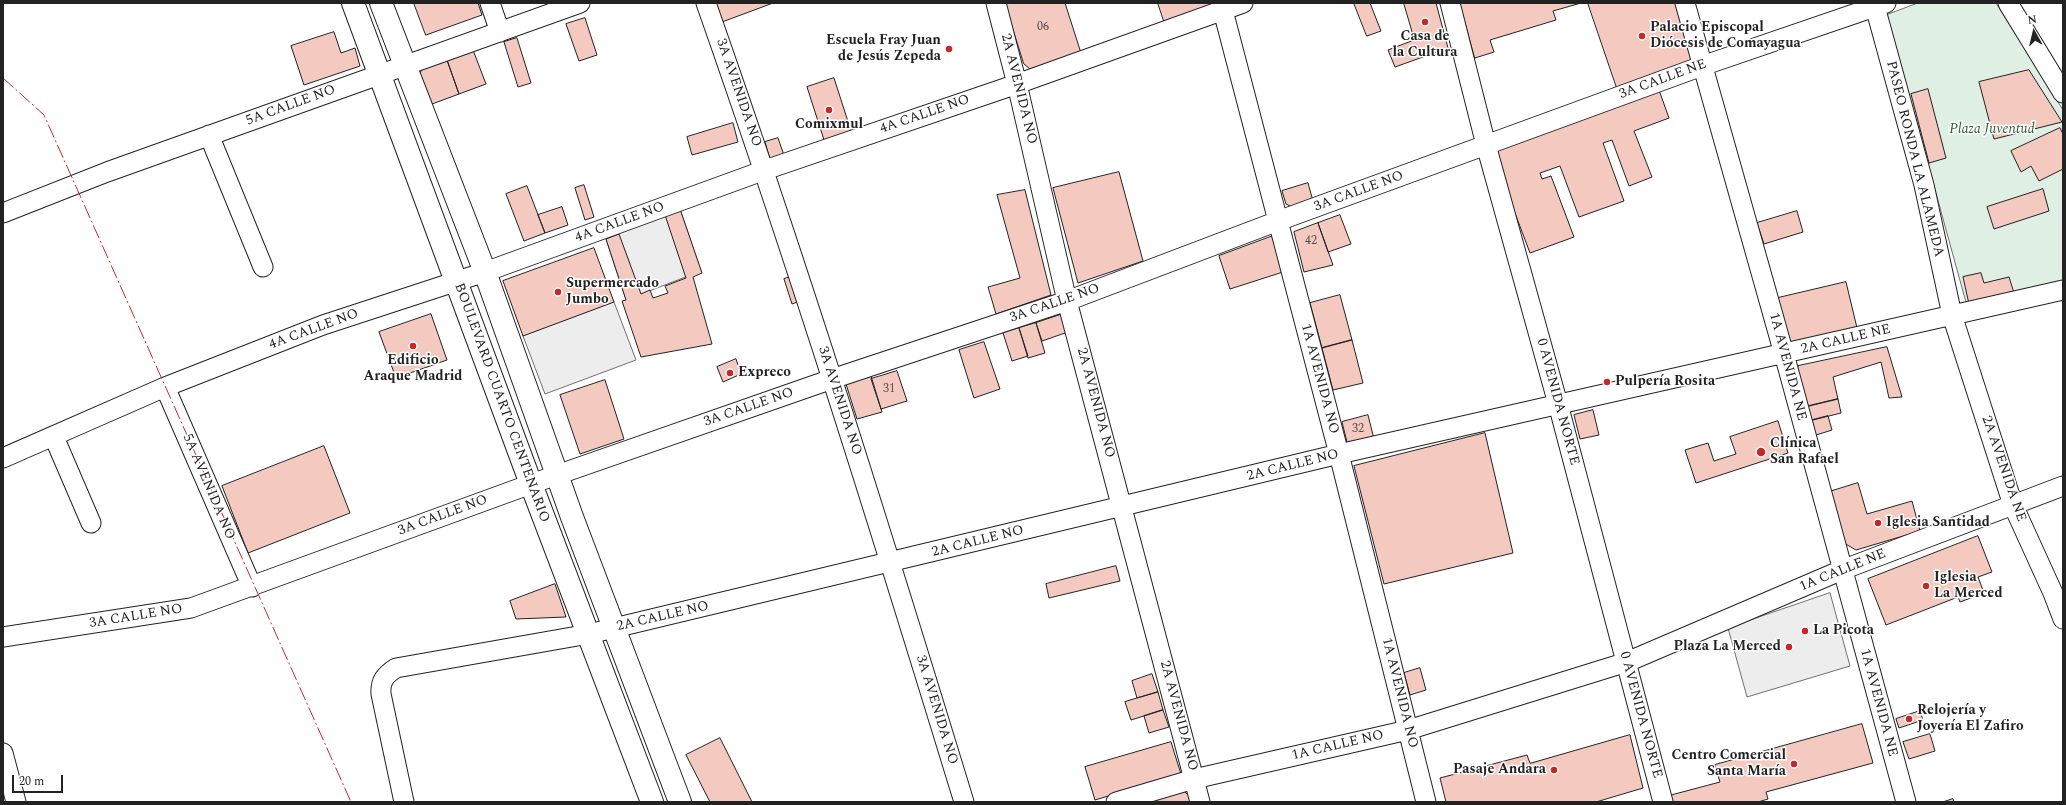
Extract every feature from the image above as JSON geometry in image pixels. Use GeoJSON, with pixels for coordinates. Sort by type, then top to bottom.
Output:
{"type":"FeatureCollection","features":[{"type":"Feature","properties":{"kind":"main road","name":"BOULEVARD CUARTO CENTENARIO"},"geometry":{"type":"LineString","coordinates":[[353,3],[531,484],[652,802]]}},
{"type":"Feature","properties":{"kind":"main road","name":"BOULEVARD CUARTO CENTENARIO"},"geometry":{"type":"LineString","coordinates":[[381,3],[485,272],[558,476],[680,802]]}},
{"type":"Feature","properties":{"kind":"street"},"geometry":{"type":"LineString","coordinates":[[490,3],[500,32]]}},
{"type":"Feature","properties":{"kind":"street","name":"5A CALLE NO"},"geometry":{"type":"LineString","coordinates":[[3,213],[209,135],[580,3]]}},
{"type":"Feature","properties":{"kind":"street","name":"3A AVENIDA NO"},"geometry":{"type":"LineString","coordinates":[[706,3],[765,170],[891,563],[964,802]]}},
{"type":"Feature","properties":{"kind":"street","name":"2A AVENIDA NO"},"geometry":{"type":"LineString","coordinates":[[996,3],[1017,84],[1067,301],[1123,507],[1200,802]]}},
{"type":"Feature","properties":{"kind":"street","name":"4A CALLE NO"},"geometry":{"type":"LineString","coordinates":[[3,458],[54,437],[165,387],[323,325],[485,272],[765,170],[1017,84],[1222,7],[1243,3]]}},
{"type":"Feature","properties":{"kind":"street","name":"0 AVENIDA NORTE"},"geometry":{"type":"LineString","coordinates":[[1450,3],[1486,145],[1558,404],[1663,802]]}},
{"type":"Feature","properties":{"kind":"street","name":"1A AVENIDA NE"},"geometry":{"type":"LineString","coordinates":[[1685,3],[1784,354],[1906,802]]}},
{"type":"Feature","properties":{"kind":"street"},"geometry":{"type":"LineString","coordinates":[[2008,3],[2063,93]]}},
{"type":"Feature","properties":{"kind":"street","name":"3A CALLE NE"},"geometry":{"type":"LineString","coordinates":[[1486,145],[1702,66],[1879,4]]}},
{"type":"Feature","properties":{"kind":"street","name":"PASEO RONDA LA ALAMEDA"},"geometry":{"type":"LineString","coordinates":[[1879,4],[1924,185],[1952,315]]}},
{"type":"Feature","properties":{"kind":"street","name":"1A AVENIDA NO"},"geometry":{"type":"LineString","coordinates":[[1222,7],[1339,454],[1426,802]]}},
{"type":"Feature","properties":{"kind":"street"},"geometry":{"type":"LineString","coordinates":[[209,135],[263,267]]}},
{"type":"Feature","properties":{"kind":"street","name":"3A CALLE NO"},"geometry":{"type":"LineString","coordinates":[[3,637],[191,608],[531,484],[558,476],[832,379],[1067,301],[1278,221],[1486,145]]}},
{"type":"Feature","properties":{"kind":"street","name":"2A CALLE NE"},"geometry":{"type":"LineString","coordinates":[[1558,404],[2063,290]]}},
{"type":"Feature","properties":{"kind":"street","name":"2A AVENIDA NE"},"geometry":{"type":"LineString","coordinates":[[1952,315],[2013,505],[2054,592],[2063,618]]}},
{"type":"Feature","properties":{"kind":"street","name":"5A AVENIDA NO"},"geometry":{"type":"LineString","coordinates":[[165,387],[252,587]]}},
{"type":"Feature","properties":{"kind":"street","name":"2A CALLE NO"},"geometry":{"type":"LineString","coordinates":[[402,801],[380,685],[383,679],[396,668],[589,634],[891,563],[1339,454],[1558,404]]}},
{"type":"Feature","properties":{"kind":"street"},"geometry":{"type":"LineString","coordinates":[[54,437],[91,523]]}},
{"type":"Feature","properties":{"kind":"street","name":"1A CALLE NE"},"geometry":{"type":"LineString","coordinates":[[1627,662],[1842,570],[2063,486]]}},
{"type":"Feature","properties":{"kind":"street","name":"1A CALLE NO"},"geometry":{"type":"LineString","coordinates":[[1116,802],[1194,779],[1408,730],[1627,662]]}},
{"type":"Feature","properties":{"kind":"street"},"geometry":{"type":"LineString","coordinates":[[3,754],[16,802]]}},
{"type":"Feature","properties":{"kind":"green space","name":"Plaza Juventud"},"geometry":{"type":"Polygon","coordinates":[[[1918,3],[1996,3],[2063,110],[2063,283],[1967,306],[1887,15],[1918,3]]]}},
{"type":"Feature","properties":{"kind":"shaded area"},"geometry":{"type":"Polygon","coordinates":[[[680,209],[701,271],[626,300],[606,239],[680,209]]]}},
{"type":"Feature","properties":{"kind":"shaded area"},"geometry":{"type":"Polygon","coordinates":[[[614,302],[636,360],[545,394],[523,336],[614,302]]]}},
{"type":"Feature","properties":{"kind":"shaded area","name":"Plaza La Merced"},"geometry":{"type":"Polygon","coordinates":[[[1830,593],[1850,666],[1747,697],[1728,628],[1830,593]]]}},
{"type":"Feature","properties":{"kind":"building"},"geometry":{"type":"Polygon","coordinates":[[[414,3],[478,3],[482,15],[426,35],[414,3]]]}},
{"type":"Feature","properties":{"kind":"building"},"geometry":{"type":"Polygon","coordinates":[[[715,3],[773,3],[722,22],[715,3]]]}},
{"type":"Feature","properties":{"kind":"building"},"geometry":{"type":"Polygon","coordinates":[[[1005,3],[1065,3],[1081,53],[1030,69],[1024,64],[1005,3]]]}},
{"type":"Feature","properties":{"kind":"building"},"geometry":{"type":"Polygon","coordinates":[[[1158,3],[1214,3],[1213,5],[1164,21],[1158,3]]]}},
{"type":"Feature","properties":{"kind":"building","name":"Casa de la Cultura"},"geometry":{"type":"Polygon","coordinates":[[[1354,3],[1370,3],[1381,31],[1367,36],[1354,3]]]}},
{"type":"Feature","properties":{"kind":"building","name":"Casa de la Cultura"},"geometry":{"type":"Polygon","coordinates":[[[1404,3],[1436,3],[1448,48],[1395,67],[1388,50],[1414,40],[1404,3]]]}},
{"type":"Feature","properties":{"kind":"building"},"geometry":{"type":"Polygon","coordinates":[[[1460,3],[1581,3],[1553,11],[1556,20],[1490,40],[1494,52],[1475,58],[1460,3]]]}},
{"type":"Feature","properties":{"kind":"building","name":"Palacio Episcopal Diócesis de Comayagua"},"geometry":{"type":"Polygon","coordinates":[[[1588,3],[1675,3],[1692,62],[1617,88],[1588,3]]]}},
{"type":"Feature","properties":{"kind":"building"},"geometry":{"type":"Polygon","coordinates":[[[585,18],[597,55],[579,61],[566,24],[585,18]]]}},
{"type":"Feature","properties":{"kind":"building"},"geometry":{"type":"Polygon","coordinates":[[[334,32],[341,53],[355,48],[360,66],[304,85],[291,46],[334,32]]]}},
{"type":"Feature","properties":{"kind":"building"},"geometry":{"type":"Polygon","coordinates":[[[517,38],[531,83],[518,87],[504,42],[517,38]]]}},
{"type":"Feature","properties":{"kind":"building"},"geometry":{"type":"Polygon","coordinates":[[[473,50],[486,84],[459,94],[447,60],[473,50]]]}},
{"type":"Feature","properties":{"kind":"building"},"geometry":{"type":"Polygon","coordinates":[[[447,60],[459,94],[432,104],[420,73],[422,69],[447,60]]]}},
{"type":"Feature","properties":{"kind":"building"},"geometry":{"type":"Polygon","coordinates":[[[2029,70],[2062,122],[1994,139],[1979,82],[2029,70]]]}},
{"type":"Feature","properties":{"kind":"building","name":"Comixmul"},"geometry":{"type":"Polygon","coordinates":[[[834,78],[852,134],[825,143],[807,87],[834,78]]]}},
{"type":"Feature","properties":{"kind":"building"},"geometry":{"type":"Polygon","coordinates":[[[1928,89],[1946,158],[1929,163],[1911,94],[1928,89]]]}},
{"type":"Feature","properties":{"kind":"building"},"geometry":{"type":"Polygon","coordinates":[[[1659,90],[1669,118],[1634,131],[1652,177],[1629,186],[1612,140],[1603,143],[1624,201],[1579,217],[1560,166],[1540,173],[1542,179],[1551,176],[1574,237],[1530,253],[1492,152],[1659,90]]]}},
{"type":"Feature","properties":{"kind":"building"},"geometry":{"type":"Polygon","coordinates":[[[733,123],[738,142],[692,155],[687,137],[733,123]]]}},
{"type":"Feature","properties":{"kind":"building"},"geometry":{"type":"Polygon","coordinates":[[[2060,128],[2063,134],[2063,169],[2039,181],[2031,166],[2021,172],[2011,151],[2060,128]]]}},
{"type":"Feature","properties":{"kind":"building"},"geometry":{"type":"Polygon","coordinates":[[[778,138],[785,158],[771,163],[765,142],[778,138]]]}},
{"type":"Feature","properties":{"kind":"building"},"geometry":{"type":"Polygon","coordinates":[[[1119,172],[1143,261],[1078,283],[1053,188],[1119,172]]]}},
{"type":"Feature","properties":{"kind":"building"},"geometry":{"type":"Polygon","coordinates":[[[1308,183],[1313,201],[1292,207],[1286,204],[1282,191],[1308,183]]]}},
{"type":"Feature","properties":{"kind":"building"},"geometry":{"type":"Polygon","coordinates":[[[584,185],[594,217],[585,220],[575,188],[584,185]]]}},
{"type":"Feature","properties":{"kind":"building"},"geometry":{"type":"Polygon","coordinates":[[[527,186],[545,233],[524,241],[506,194],[527,186]]]}},
{"type":"Feature","properties":{"kind":"building"},"geometry":{"type":"Polygon","coordinates":[[[2043,189],[2049,211],[1994,229],[1987,207],[2043,189]]]}},
{"type":"Feature","properties":{"kind":"building"},"geometry":{"type":"Polygon","coordinates":[[[1025,190],[1051,295],[996,314],[988,287],[1020,278],[997,195],[1025,190]]]}},
{"type":"Feature","properties":{"kind":"building"},"geometry":{"type":"Polygon","coordinates":[[[562,207],[568,225],[545,233],[538,215],[562,207]]]}},
{"type":"Feature","properties":{"kind":"building"},"geometry":{"type":"Polygon","coordinates":[[[680,209],[702,273],[693,277],[712,344],[641,357],[622,301],[626,300],[606,239],[619,234],[641,294],[650,290],[653,298],[668,293],[665,286],[686,278],[665,215],[680,209]]]}},
{"type":"Feature","properties":{"kind":"building"},"geometry":{"type":"Polygon","coordinates":[[[1797,211],[1803,232],[1764,244],[1757,223],[1797,211]]]}},
{"type":"Feature","properties":{"kind":"building"},"geometry":{"type":"Polygon","coordinates":[[[1340,215],[1351,244],[1328,252],[1318,223],[1340,215]]]}},
{"type":"Feature","properties":{"kind":"building"},"geometry":{"type":"Polygon","coordinates":[[[1318,223],[1333,265],[1304,272],[1294,232],[1318,223]]]}},
{"type":"Feature","properties":{"kind":"building"},"geometry":{"type":"Polygon","coordinates":[[[1273,236],[1283,272],[1230,289],[1219,256],[1273,236]]]}},
{"type":"Feature","properties":{"kind":"building","name":"Supermercado Jumbo"},"geometry":{"type":"Polygon","coordinates":[[[594,248],[614,302],[523,336],[503,281],[594,248]]]}},
{"type":"Feature","properties":{"kind":"building"},"geometry":{"type":"Polygon","coordinates":[[[1981,273],[1984,283],[2009,277],[2014,293],[1969,304],[1963,277],[1981,273]]]}},
{"type":"Feature","properties":{"kind":"building"},"geometry":{"type":"Polygon","coordinates":[[[796,275],[803,300],[792,304],[784,279],[796,275]]]}},
{"type":"Feature","properties":{"kind":"building"},"geometry":{"type":"Polygon","coordinates":[[[1846,282],[1858,332],[1788,344],[1778,298],[1846,282]]]}},
{"type":"Feature","properties":{"kind":"building"},"geometry":{"type":"Polygon","coordinates":[[[1340,295],[1352,340],[1322,348],[1310,303],[1340,295]]]}},
{"type":"Feature","properties":{"kind":"building","name":"Edificio Araque Madrid"},"geometry":{"type":"Polygon","coordinates":[[[431,314],[447,360],[396,378],[379,332],[431,314]]]}},
{"type":"Feature","properties":{"kind":"building"},"geometry":{"type":"Polygon","coordinates":[[[1063,314],[1068,332],[1042,341],[1036,323],[1063,314]]]}},
{"type":"Feature","properties":{"kind":"building"},"geometry":{"type":"Polygon","coordinates":[[[1036,323],[1045,353],[1028,358],[1019,328],[1036,323]]]}},
{"type":"Feature","properties":{"kind":"building"},"geometry":{"type":"Polygon","coordinates":[[[1019,328],[1028,356],[1012,361],[1003,333],[1019,328]]]}},
{"type":"Feature","properties":{"kind":"building"},"geometry":{"type":"Polygon","coordinates":[[[1352,340],[1363,383],[1333,390],[1322,348],[1352,340]]]}},
{"type":"Feature","properties":{"kind":"building"},"geometry":{"type":"Polygon","coordinates":[[[984,342],[1000,389],[974,398],[959,350],[984,342]]]}},
{"type":"Feature","properties":{"kind":"building"},"geometry":{"type":"Polygon","coordinates":[[[1887,347],[1902,397],[1889,398],[1881,362],[1833,377],[1838,399],[1805,407],[1797,372],[1798,366],[1887,347]]]}},
{"type":"Feature","properties":{"kind":"building"},"geometry":{"type":"Polygon","coordinates":[[[736,359],[741,374],[723,382],[717,367],[736,359]]]}},
{"type":"Feature","properties":{"kind":"building"},"geometry":{"type":"Polygon","coordinates":[[[897,371],[907,401],[881,409],[871,379],[897,371]]]}},
{"type":"Feature","properties":{"kind":"building"},"geometry":{"type":"Polygon","coordinates":[[[871,376],[882,412],[857,419],[846,384],[871,376]]]}},
{"type":"Feature","properties":{"kind":"building"},"geometry":{"type":"Polygon","coordinates":[[[605,380],[624,439],[580,454],[560,395],[605,380]]]}},
{"type":"Feature","properties":{"kind":"building"},"geometry":{"type":"Polygon","coordinates":[[[1838,399],[1841,413],[1809,421],[1805,407],[1838,399]]]}},
{"type":"Feature","properties":{"kind":"building"},"geometry":{"type":"Polygon","coordinates":[[[1593,410],[1599,435],[1580,439],[1574,415],[1593,410]]]}},
{"type":"Feature","properties":{"kind":"building"},"geometry":{"type":"Polygon","coordinates":[[[1368,415],[1374,439],[1348,446],[1342,422],[1368,415]]]}},
{"type":"Feature","properties":{"kind":"building"},"geometry":{"type":"Polygon","coordinates":[[[1828,416],[1832,430],[1813,436],[1809,421],[1828,416]]]}},
{"type":"Feature","properties":{"kind":"building","name":"Clínica San Rafael"},"geometry":{"type":"Polygon","coordinates":[[[1778,421],[1788,453],[1696,483],[1685,450],[1708,443],[1714,461],[1736,454],[1730,437],[1778,421]]]}},
{"type":"Feature","properties":{"kind":"building"},"geometry":{"type":"Polygon","coordinates":[[[1485,433],[1513,553],[1384,584],[1354,466],[1485,433]]]}},
{"type":"Feature","properties":{"kind":"building"},"geometry":{"type":"Polygon","coordinates":[[[324,446],[350,513],[248,553],[222,486],[324,446]]]}},
{"type":"Feature","properties":{"kind":"building","name":"Iglesia Santidad"},"geometry":{"type":"Polygon","coordinates":[[[1858,483],[1867,514],[1912,501],[1920,531],[1856,550],[1844,543],[1829,492],[1858,483]]]}},
{"type":"Feature","properties":{"kind":"building","name":"Iglesia La Merced"},"geometry":{"type":"Polygon","coordinates":[[[1978,536],[1992,572],[1978,577],[1984,593],[1960,602],[1958,597],[1886,625],[1868,579],[1978,536]]]}},
{"type":"Feature","properties":{"kind":"building"},"geometry":{"type":"Polygon","coordinates":[[[1116,566],[1120,581],[1049,598],[1046,584],[1116,566]]]}},
{"type":"Feature","properties":{"kind":"building"},"geometry":{"type":"Polygon","coordinates":[[[555,584],[566,617],[516,619],[510,601],[555,584]]]}},
{"type":"Feature","properties":{"kind":"building"},"geometry":{"type":"Polygon","coordinates":[[[1420,668],[1426,690],[1410,695],[1404,673],[1420,668]]]}},
{"type":"Feature","properties":{"kind":"building"},"geometry":{"type":"Polygon","coordinates":[[[1152,674],[1158,692],[1137,698],[1132,681],[1152,674]]]}},
{"type":"Feature","properties":{"kind":"building"},"geometry":{"type":"Polygon","coordinates":[[[1158,692],[1163,710],[1131,720],[1125,702],[1158,692]]]}},
{"type":"Feature","properties":{"kind":"building"},"geometry":{"type":"Polygon","coordinates":[[[1163,710],[1169,727],[1149,733],[1144,716],[1163,710]]]}},
{"type":"Feature","properties":{"kind":"building","name":"Relojería y Joyería El Zafiro"},"geometry":{"type":"Polygon","coordinates":[[[1920,711],[1923,720],[1899,728],[1896,719],[1920,711]]]}},
{"type":"Feature","properties":{"kind":"building","name":"Centro Comercial Santa María"},"geometry":{"type":"Polygon","coordinates":[[[1862,724],[1873,763],[1766,792],[1768,799],[1758,802],[1673,802],[1671,795],[1720,782],[1715,765],[1862,724]]]}},
{"type":"Feature","properties":{"kind":"building"},"geometry":{"type":"Polygon","coordinates":[[[1930,734],[1935,751],[1909,759],[1903,742],[1930,734]]]}},
{"type":"Feature","properties":{"kind":"building","name":"Pasaje Andara"},"geometry":{"type":"Polygon","coordinates":[[[1630,735],[1643,788],[1596,802],[1446,802],[1440,778],[1527,755],[1530,763],[1630,735]]]}},
{"type":"Feature","properties":{"kind":"building"},"geometry":{"type":"Polygon","coordinates":[[[720,738],[752,802],[710,802],[686,755],[720,738]]]}},
{"type":"Feature","properties":{"kind":"building"},"geometry":{"type":"Polygon","coordinates":[[[1171,742],[1181,774],[1095,800],[1085,767],[1171,742]]]}},
{"type":"Feature","properties":{"kind":"building"},"geometry":{"type":"Polygon","coordinates":[[[1182,790],[1190,796],[1192,802],[1154,802],[1153,798],[1182,790]]]}},
{"type":"Feature","properties":{"kind":"building"},"geometry":{"type":"Polygon","coordinates":[[[1953,799],[1954,802],[1943,802],[1953,799]]]}},
{"type":"Feature","properties":{"kind":"power"},"geometry":{"type":"LineString","coordinates":[[3,78],[44,115],[351,802]]}},
{"type":"Feature","properties":{"kind":"place","name":"Casa de la Cultura"},"geometry":{"type":"Point","coordinates":[1425,22]}},
{"type":"Feature","properties":{"kind":"place","name":"Palacio Episcopal Diócesis de Comayagua"},"geometry":{"type":"Point","coordinates":[1642,36]}},
{"type":"Feature","properties":{"kind":"place","name":"Escuela Fray Juan de Jesús Zepeda"},"geometry":{"type":"Point","coordinates":[949,49]}},
{"type":"Feature","properties":{"kind":"place","name":"Comixmul"},"geometry":{"type":"Point","coordinates":[829,110]}},
{"type":"Feature","properties":{"kind":"place","name":"Supermercado Jumbo"},"geometry":{"type":"Point","coordinates":[558,292]}},
{"type":"Feature","properties":{"kind":"place","name":"Edificio Araque Madrid"},"geometry":{"type":"Point","coordinates":[413,346]}},
{"type":"Feature","properties":{"kind":"place","name":"Expreco"},"geometry":{"type":"Point","coordinates":[730,373]}},
{"type":"Feature","properties":{"kind":"place","name":"Pulpería Rosita"},"geometry":{"type":"Point","coordinates":[1607,382]}},
{"type":"Feature","properties":{"kind":"place","name":"Clínica San Rafael"},"geometry":{"type":"Point","coordinates":[1761,452]}},
{"type":"Feature","properties":{"kind":"place","name":"Iglesia Santidad"},"geometry":{"type":"Point","coordinates":[1878,523]}},
{"type":"Feature","properties":{"kind":"place","name":"Iglesia La Merced"},"geometry":{"type":"Point","coordinates":[1926,586]}},
{"type":"Feature","properties":{"kind":"place","name":"La Picota"},"geometry":{"type":"Point","coordinates":[1805,631]}},
{"type":"Feature","properties":{"kind":"place","name":"Plaza La Merced"},"geometry":{"type":"Point","coordinates":[1789,647]}},
{"type":"Feature","properties":{"kind":"place","name":"Relojería y Joyería El Zafiro"},"geometry":{"type":"Point","coordinates":[1909,719]}},
{"type":"Feature","properties":{"kind":"place","name":"Centro Comercial Santa María"},"geometry":{"type":"Point","coordinates":[1794,764]}},
{"type":"Feature","properties":{"kind":"place","name":"Pasaje Andara"},"geometry":{"type":"Point","coordinates":[1554,770]}}]}
